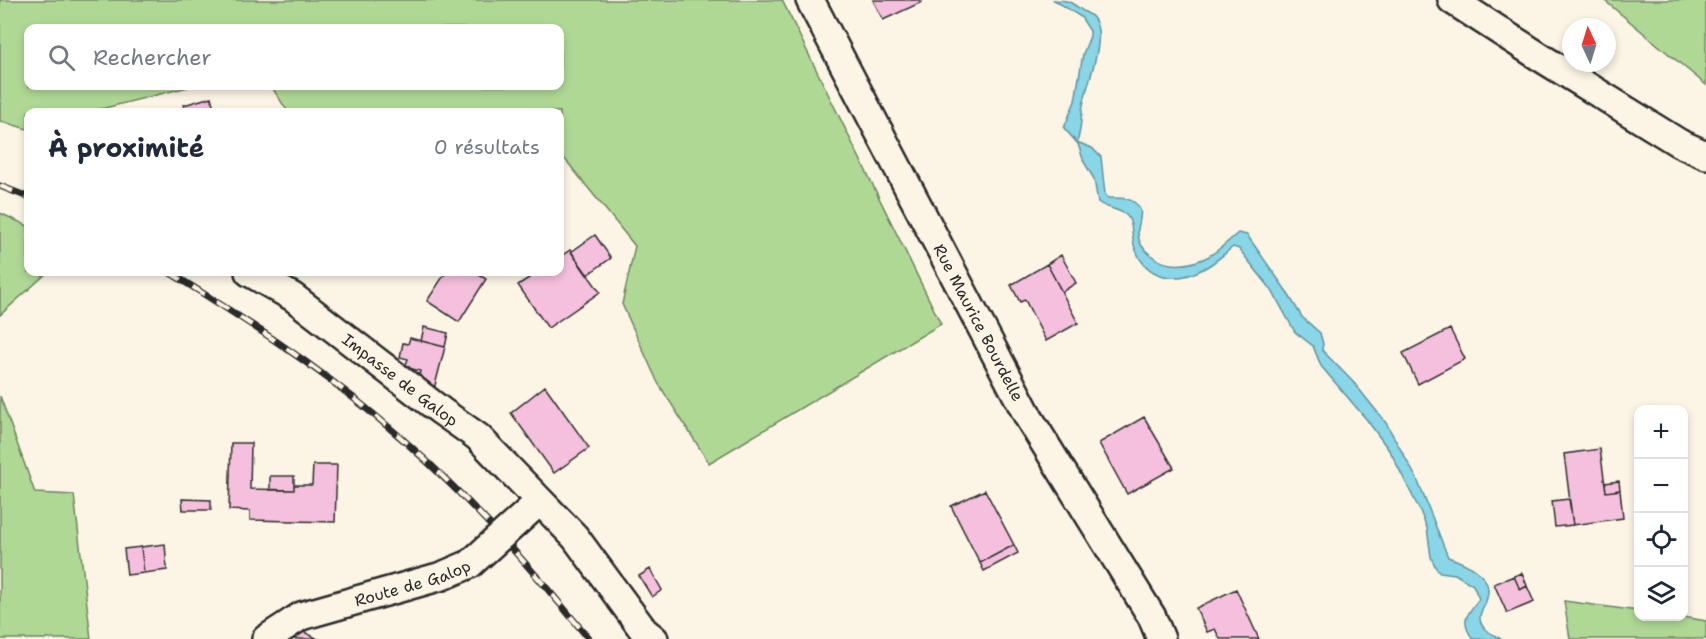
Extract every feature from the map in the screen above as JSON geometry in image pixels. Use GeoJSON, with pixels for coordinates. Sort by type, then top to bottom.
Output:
{"type":"FeatureCollection","features":[{"type":"Feature","properties":{"kind":"street","name":"Rue Maurice Bourdelle"},"geometry":{"type":"LineString","coordinates":[[810,0],[1029,418],[1152,617],[1161,639]]}},
{"type":"Feature","properties":{"kind":"street"},"geometry":{"type":"LineString","coordinates":[[1452,0],[1669,136],[1706,155]]}},
{"type":"Feature","properties":{"kind":"street","name":"Impasse de Galop"},"geometry":{"type":"LineString","coordinates":[[256,276],[293,297],[478,437],[535,505]]}},
{"type":"Feature","properties":{"kind":"street"},"geometry":{"type":"LineString","coordinates":[[535,505],[575,537],[644,631],[654,639]]}},
{"type":"Feature","properties":{"kind":"street","name":"Route de Galop"},"geometry":{"type":"LineString","coordinates":[[266,639],[301,616],[442,576],[470,564],[535,505]]}},
{"type":"Feature","properties":{"kind":"green space"},"geometry":{"type":"Polygon","coordinates":[[[0,0],[782,0],[941,324],[709,463],[658,383],[622,304],[635,246],[564,158],[564,108],[285,108],[274,90],[564,90],[564,24],[24,24],[24,90],[176,90],[105,108],[24,108],[24,128],[0,121],[0,0]]]}},
{"type":"Feature","properties":{"kind":"green space"},"geometry":{"type":"Polygon","coordinates":[[[1604,0],[1706,0],[1706,85],[1604,0]]]}},
{"type":"Feature","properties":{"kind":"green space"},"geometry":{"type":"Polygon","coordinates":[[[0,213],[24,224],[24,276],[44,276],[0,315],[0,213]]]}},
{"type":"Feature","properties":{"kind":"green space"},"geometry":{"type":"Polygon","coordinates":[[[0,396],[35,493],[74,495],[91,639],[0,639],[0,396]]]}},
{"type":"Feature","properties":{"kind":"green space"},"geometry":{"type":"Polygon","coordinates":[[[1564,601],[1634,610],[1634,621],[1688,621],[1688,618],[1706,621],[1706,639],[1570,639],[1564,601]]]}},
{"type":"Feature","properties":{"kind":"water"},"geometry":{"type":"Polygon","coordinates":[[[1054,0],[1067,1],[1092,16],[1097,27],[1098,48],[1083,106],[1077,142],[1092,148],[1101,157],[1105,194],[1108,198],[1122,198],[1138,206],[1141,213],[1138,237],[1149,254],[1164,262],[1185,264],[1198,261],[1214,253],[1238,233],[1247,235],[1302,317],[1320,333],[1322,350],[1355,384],[1386,423],[1417,479],[1448,557],[1470,566],[1486,582],[1487,598],[1480,614],[1480,621],[1485,630],[1501,639],[1473,639],[1466,627],[1466,622],[1469,613],[1479,599],[1473,585],[1455,574],[1440,572],[1436,568],[1431,557],[1427,528],[1391,453],[1367,420],[1321,366],[1313,346],[1295,332],[1271,289],[1239,249],[1233,247],[1193,274],[1163,276],[1146,266],[1140,258],[1127,216],[1098,202],[1094,179],[1084,162],[1078,144],[1064,128],[1075,101],[1083,54],[1090,31],[1081,17],[1054,0]]]}},
{"type":"Feature","properties":{"kind":"building"},"geometry":{"type":"Polygon","coordinates":[[[873,0],[921,0],[922,2],[883,20],[873,0]]]}},
{"type":"Feature","properties":{"kind":"building"},"geometry":{"type":"Polygon","coordinates":[[[211,97],[214,108],[185,108],[184,105],[211,97]]]}},
{"type":"Feature","properties":{"kind":"building"},"geometry":{"type":"Polygon","coordinates":[[[595,235],[611,258],[587,275],[571,252],[595,235]]]}},
{"type":"Feature","properties":{"kind":"building"},"geometry":{"type":"Polygon","coordinates":[[[570,250],[600,292],[548,328],[518,285],[532,276],[564,276],[564,254],[570,250]]]}},
{"type":"Feature","properties":{"kind":"building"},"geometry":{"type":"Polygon","coordinates":[[[1061,255],[1076,283],[1062,292],[1047,264],[1061,255]]]}},
{"type":"Feature","properties":{"kind":"building"},"geometry":{"type":"Polygon","coordinates":[[[1047,264],[1078,323],[1046,341],[1025,300],[1020,302],[1011,285],[1047,264]]]}},
{"type":"Feature","properties":{"kind":"building"},"geometry":{"type":"Polygon","coordinates":[[[443,276],[481,276],[486,279],[459,322],[427,301],[443,276]]]}},
{"type":"Feature","properties":{"kind":"building"},"geometry":{"type":"Polygon","coordinates":[[[424,327],[448,333],[445,347],[421,341],[424,327]]]}},
{"type":"Feature","properties":{"kind":"building"},"geometry":{"type":"Polygon","coordinates":[[[1450,329],[1465,359],[1418,384],[1403,353],[1450,329]]]}},
{"type":"Feature","properties":{"kind":"building"},"geometry":{"type":"Polygon","coordinates":[[[410,338],[445,347],[434,389],[417,385],[420,371],[405,367],[408,359],[400,357],[403,343],[408,344],[410,338]]]}},
{"type":"Feature","properties":{"kind":"building"},"geometry":{"type":"Polygon","coordinates":[[[545,386],[589,448],[554,473],[511,413],[545,386]]]}},
{"type":"Feature","properties":{"kind":"building"},"geometry":{"type":"Polygon","coordinates":[[[1144,417],[1174,468],[1127,494],[1099,443],[1144,417]]]}},
{"type":"Feature","properties":{"kind":"building"},"geometry":{"type":"Polygon","coordinates":[[[231,443],[251,443],[250,489],[294,490],[294,485],[312,485],[313,465],[337,465],[335,522],[250,520],[250,511],[229,510],[231,443]]]}},
{"type":"Feature","properties":{"kind":"building"},"geometry":{"type":"Polygon","coordinates":[[[1600,449],[1606,492],[1620,490],[1623,518],[1573,525],[1564,454],[1600,449]]]}},
{"type":"Feature","properties":{"kind":"building"},"geometry":{"type":"Polygon","coordinates":[[[270,476],[294,476],[294,490],[270,490],[270,476]]]}},
{"type":"Feature","properties":{"kind":"building"},"geometry":{"type":"Polygon","coordinates":[[[1619,481],[1620,490],[1606,492],[1605,483],[1619,481]]]}},
{"type":"Feature","properties":{"kind":"building"},"geometry":{"type":"Polygon","coordinates":[[[985,490],[1014,545],[980,563],[951,506],[985,490]]]}},
{"type":"Feature","properties":{"kind":"building"},"geometry":{"type":"Polygon","coordinates":[[[182,499],[211,500],[211,510],[183,510],[182,499]]]}},
{"type":"Feature","properties":{"kind":"building"},"geometry":{"type":"Polygon","coordinates":[[[1569,499],[1573,525],[1555,527],[1552,501],[1569,499]]]}},
{"type":"Feature","properties":{"kind":"building"},"geometry":{"type":"Polygon","coordinates":[[[165,544],[167,570],[144,573],[141,547],[165,544]]]}},
{"type":"Feature","properties":{"kind":"building"},"geometry":{"type":"Polygon","coordinates":[[[1014,545],[1018,553],[984,571],[980,563],[1014,545]]]}},
{"type":"Feature","properties":{"kind":"building"},"geometry":{"type":"Polygon","coordinates":[[[141,547],[144,573],[127,575],[124,549],[141,547]]]}},
{"type":"Feature","properties":{"kind":"building"},"geometry":{"type":"Polygon","coordinates":[[[650,569],[662,590],[652,597],[639,576],[650,569]]]}},
{"type":"Feature","properties":{"kind":"building"},"geometry":{"type":"Polygon","coordinates":[[[1522,573],[1527,586],[1520,590],[1514,576],[1522,573]]]}},
{"type":"Feature","properties":{"kind":"building"},"geometry":{"type":"Polygon","coordinates":[[[1514,576],[1520,590],[1527,586],[1534,602],[1507,613],[1494,584],[1514,576]]]}},
{"type":"Feature","properties":{"kind":"building"},"geometry":{"type":"Polygon","coordinates":[[[1236,589],[1259,639],[1220,639],[1215,629],[1207,632],[1196,608],[1236,589]]]}},
{"type":"Feature","properties":{"kind":"building"},"geometry":{"type":"Polygon","coordinates":[[[304,632],[318,639],[290,639],[304,632]]]}},
{"type":"Feature","properties":{"kind":"railway"},"geometry":{"type":"LineString","coordinates":[[0,186],[24,195]]}},
{"type":"Feature","properties":{"kind":"railway"},"geometry":{"type":"LineString","coordinates":[[175,276],[250,323],[302,360],[353,398],[407,443],[463,496],[540,580],[589,639]]}}]}
